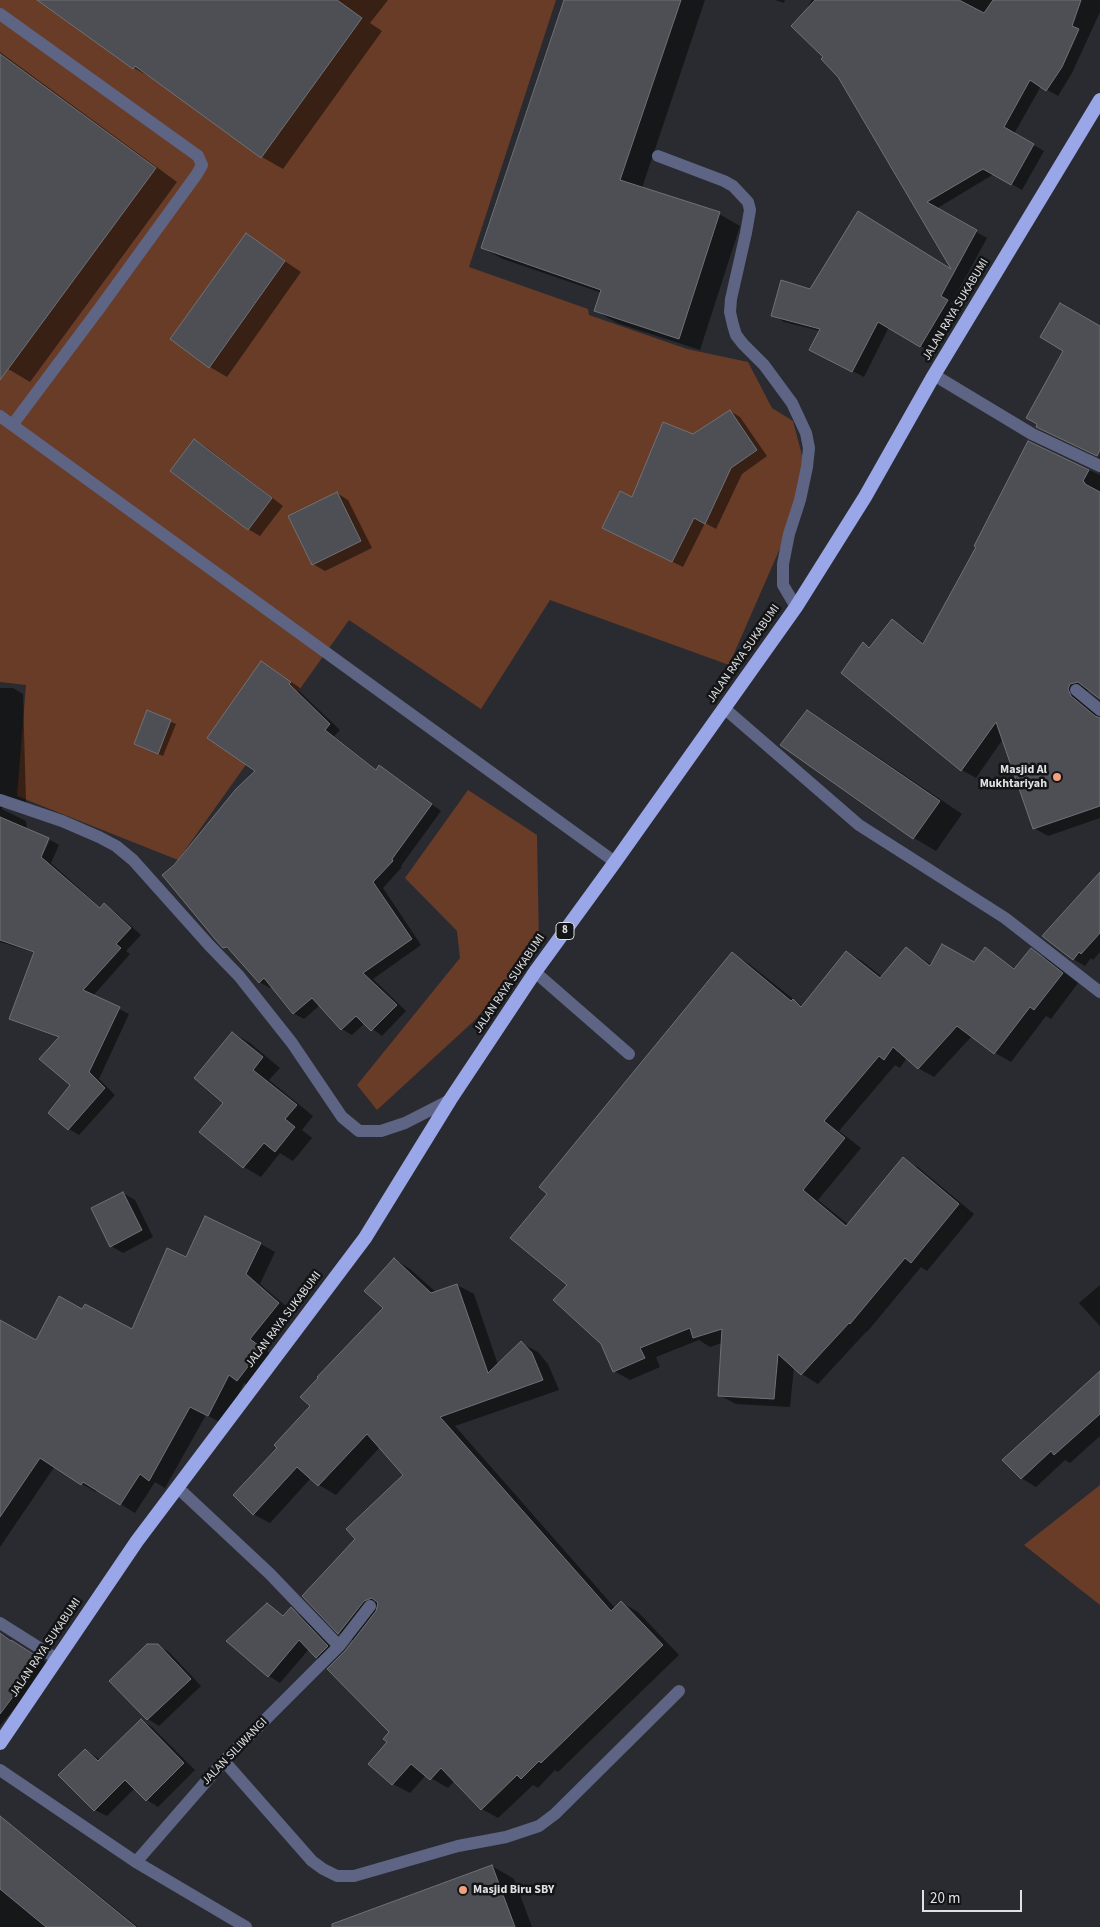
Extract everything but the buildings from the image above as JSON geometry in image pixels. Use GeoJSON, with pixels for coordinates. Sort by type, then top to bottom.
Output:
{"type":"FeatureCollection","features":[{"type":"Feature","properties":{"kind":"highway","name":"JALAN RAYA SUKABUMI"},"geometry":{"type":"LineString","coordinates":[[0,1743],[137,1541],[365,1238],[450,1100],[535,972],[796,607],[865,497],[934,375],[1100,100]]}},
{"type":"Feature","properties":{"kind":"street"},"geometry":{"type":"LineString","coordinates":[[0,14],[198,156],[202,165],[99,309],[13,424]]}},
{"type":"Feature","properties":{"kind":"street"},"geometry":{"type":"LineString","coordinates":[[658,156],[724,180],[733,186],[748,202],[750,210],[730,312],[732,325],[740,339],[769,371],[792,403],[806,432],[808,448],[807,467],[800,500],[789,534],[784,564],[783,585],[796,607]]}},
{"type":"Feature","properties":{"kind":"street"},"geometry":{"type":"LineString","coordinates":[[934,375],[1032,434],[1100,466]]}},
{"type":"Feature","properties":{"kind":"street"},"geometry":{"type":"LineString","coordinates":[[0,416],[615,862]]}},
{"type":"Feature","properties":{"kind":"street"},"geometry":{"type":"LineString","coordinates":[[1076,690],[1100,710]]}},
{"type":"Feature","properties":{"kind":"street"},"geometry":{"type":"LineString","coordinates":[[724,708],[859,825],[1004,918],[1100,992]]}},
{"type":"Feature","properties":{"kind":"street"},"geometry":{"type":"LineString","coordinates":[[0,800],[62,821],[99,837],[116,846],[133,860],[243,982],[292,1043],[342,1117],[360,1131],[381,1131],[404,1123],[450,1100]]}},
{"type":"Feature","properties":{"kind":"street"},"geometry":{"type":"LineString","coordinates":[[535,972],[629,1054]]}},
{"type":"Feature","properties":{"kind":"street"},"geometry":{"type":"LineString","coordinates":[[178,1487],[270,1574],[339,1646]]}},
{"type":"Feature","properties":{"kind":"street","name":"JALAN SILIWANGI"},"geometry":{"type":"LineString","coordinates":[[136,1862],[224,1761],[339,1646],[370,1606]]}},
{"type":"Feature","properties":{"kind":"street"},"geometry":{"type":"LineString","coordinates":[[0,1623],[58,1659]]}},
{"type":"Feature","properties":{"kind":"street"},"geometry":{"type":"LineString","coordinates":[[224,1761],[312,1861],[338,1876],[354,1876],[458,1846],[506,1837],[539,1826],[555,1814],[679,1691]]}},
{"type":"Feature","properties":{"kind":"street"},"geometry":{"type":"LineString","coordinates":[[0,1770],[136,1862],[246,1927]]}},
{"type":"Feature","properties":{"kind":"shaded area"},"geometry":{"type":"Polygon","coordinates":[[[0,0],[556,0],[469,267],[588,309],[589,315],[687,349],[748,362],[772,408],[793,421],[809,482],[729,665],[550,600],[481,709],[349,620],[178,860],[17,796],[26,685],[0,682],[0,0]]]}},
{"type":"Feature","properties":{"kind":"shaded area"},"geometry":{"type":"Polygon","coordinates":[[[468,790],[537,835],[539,945],[475,1020],[377,1110],[357,1085],[460,958],[457,931],[405,878],[468,790]]]}},
{"type":"Feature","properties":{"kind":"shaded area"},"geometry":{"type":"Polygon","coordinates":[[[1100,1485],[1100,1605],[1024,1545],[1100,1485]]]}},
{"type":"Feature","properties":{"kind":"place","name":"Masjid Al Mukhtariyah"},"geometry":{"type":"Point","coordinates":[1057,777]}},
{"type":"Feature","properties":{"kind":"place","name":"Masjid Biru SBY"},"geometry":{"type":"Point","coordinates":[463,1890]}}]}
